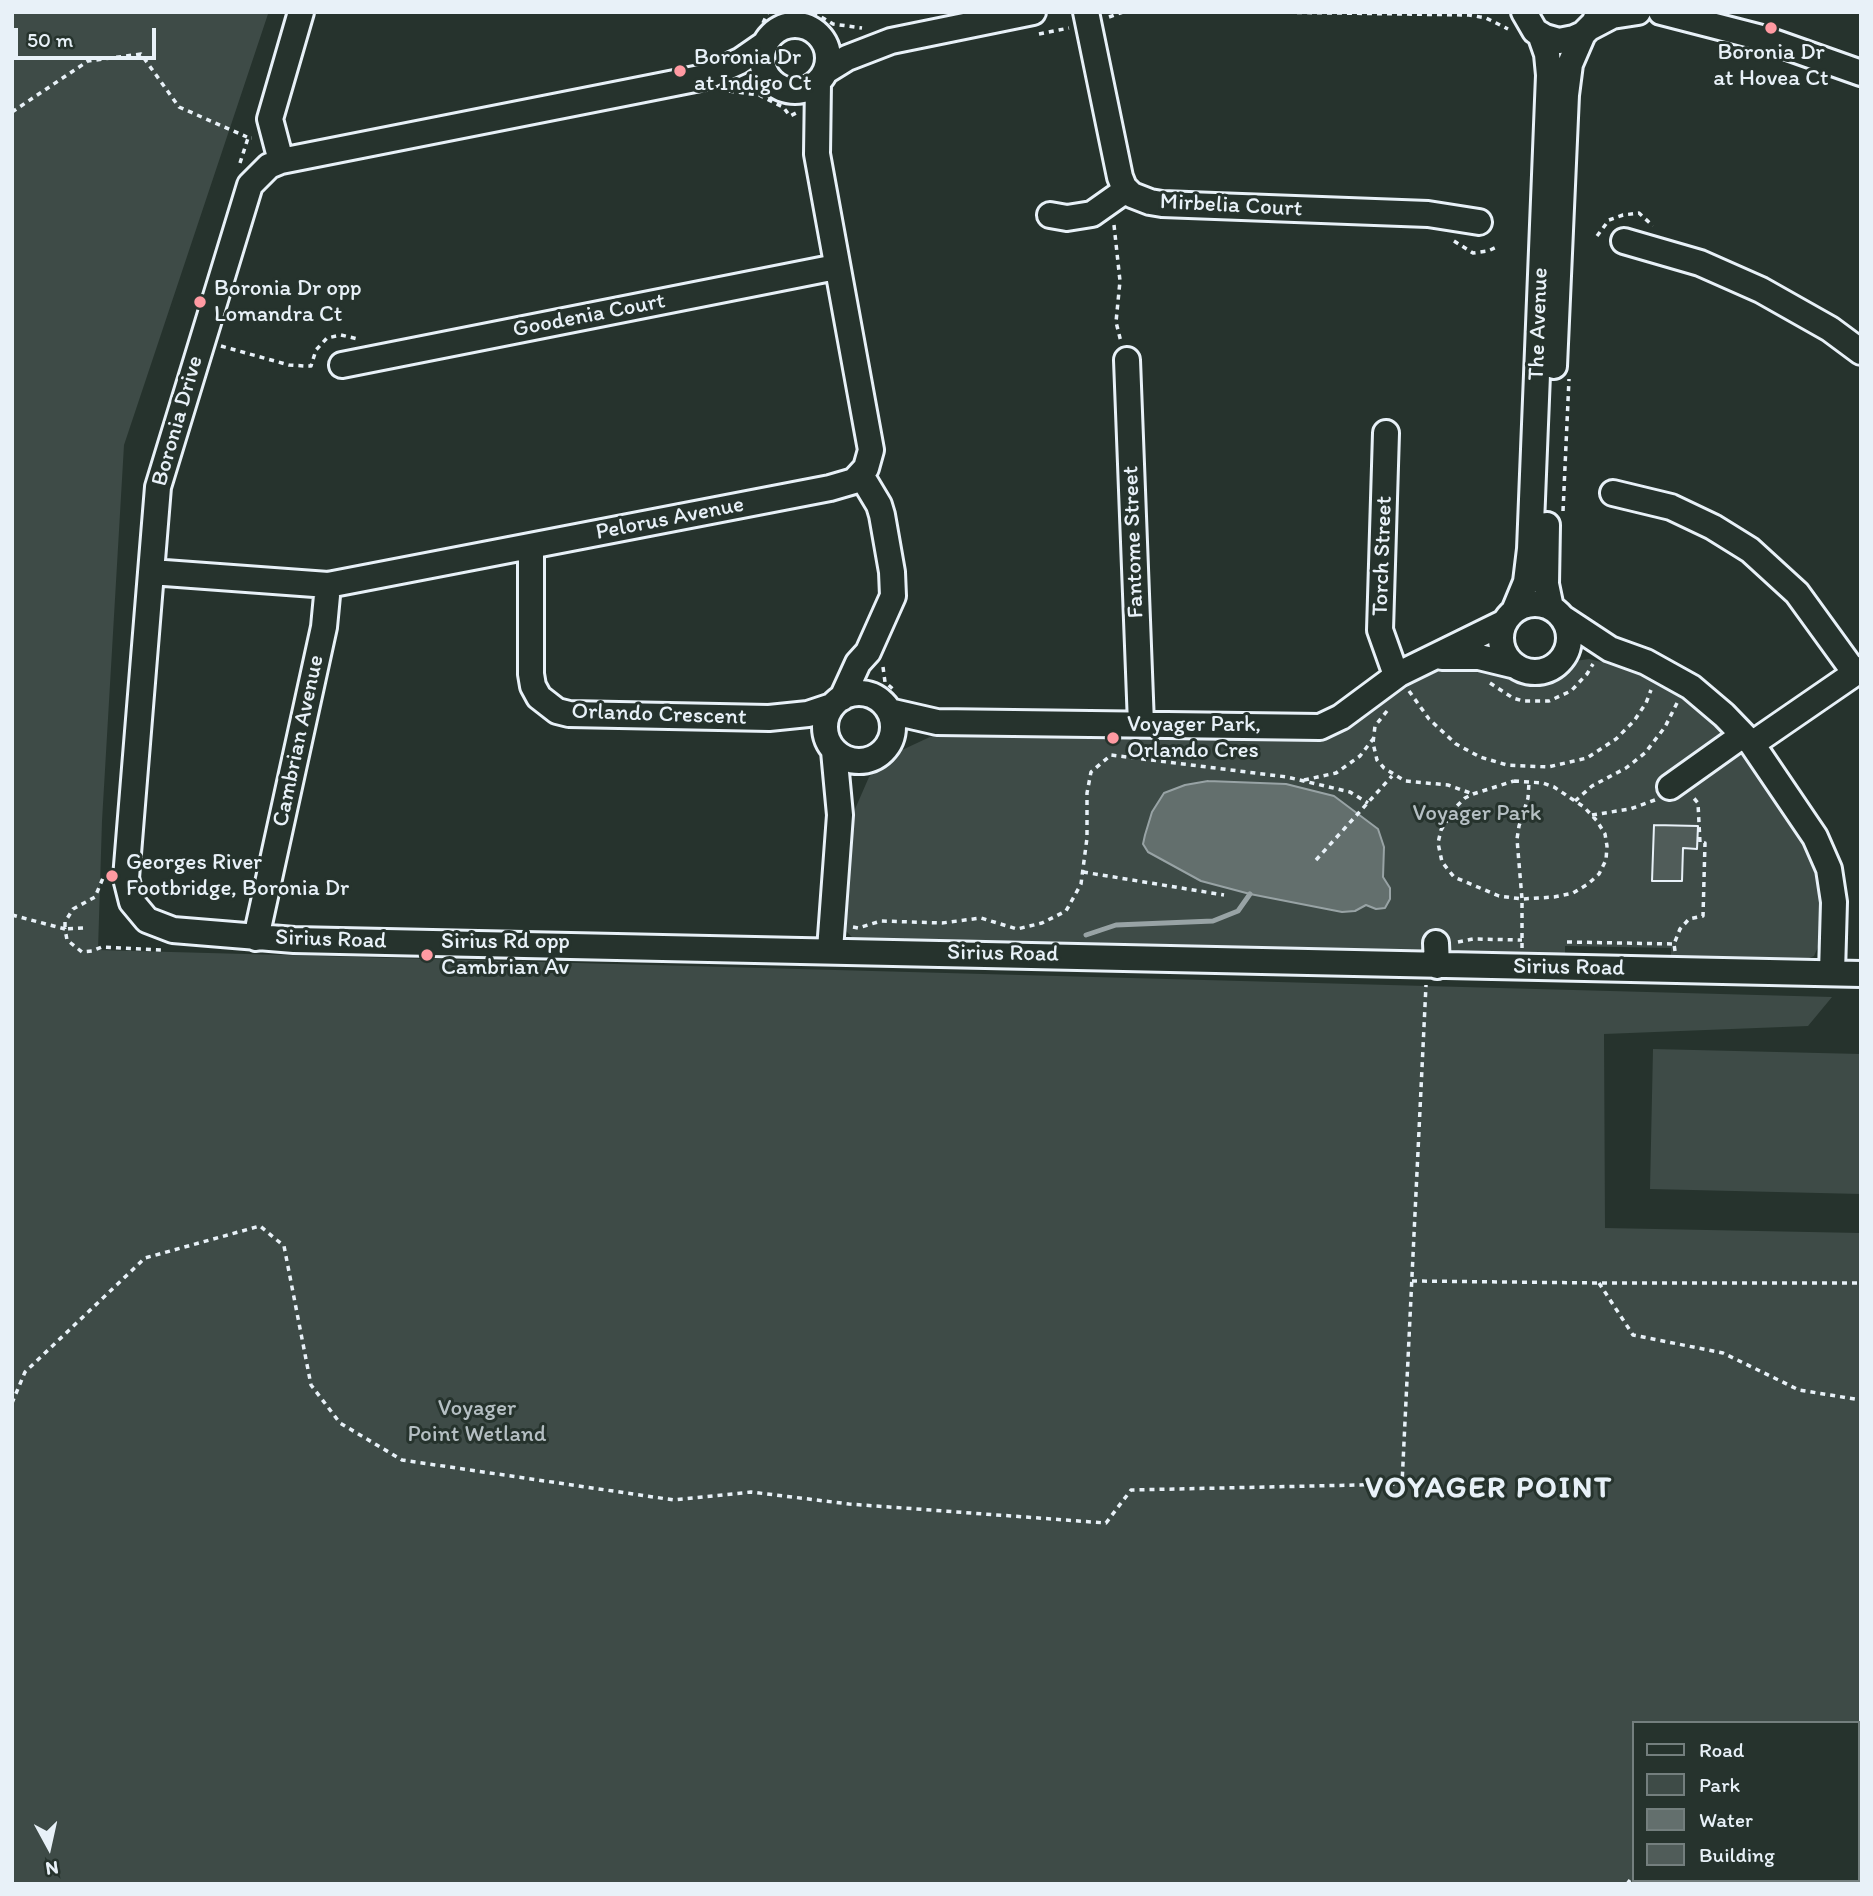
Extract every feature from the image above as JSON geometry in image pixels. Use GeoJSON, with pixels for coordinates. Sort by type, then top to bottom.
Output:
{"type":"FeatureCollection","features":[{"type":"Feature","properties":{"kind":"street"},"geometry":{"type":"LineString","coordinates":[[278,150],[271,128],[271,109],[301,12]]}},
{"type":"Feature","properties":{"kind":"street"},"geometry":{"type":"LineString","coordinates":[[1523,22],[1559,41],[1574,38],[1591,24],[1612,16],[1638,12]]}},
{"type":"Feature","properties":{"kind":"street"},"geometry":{"type":"LineString","coordinates":[[1661,12],[1690,15],[1795,48],[1861,73]]}},
{"type":"Feature","properties":{"kind":"street"},"geometry":{"type":"LineString","coordinates":[[1050,215],[1067,218],[1091,214],[1126,190],[1116,165],[1087,16]]}},
{"type":"Feature","properties":{"kind":"street","name":"The Avenue"},"geometry":{"type":"LineString","coordinates":[[1509,617],[1526,582],[1530,549],[1549,75],[1547,54],[1523,22]]}},
{"type":"Feature","properties":{"kind":"street"},"geometry":{"type":"LineString","coordinates":[[889,744],[893,726],[876,657],[893,583],[891,560],[879,505],[861,475],[869,462],[871,450],[817,153],[804,118],[763,65],[762,54],[770,26],[808,25],[846,41],[891,41],[1033,24]]}},
{"type":"Feature","properties":{"kind":"street","name":"The Avenue"},"geometry":{"type":"LineString","coordinates":[[1557,613],[1546,584],[1566,94],[1570,64],[1591,24]]}},
{"type":"Feature","properties":{"kind":"street"},"geometry":{"type":"LineString","coordinates":[[808,25],[828,50],[829,61],[822,77],[817,153]]}},
{"type":"Feature","properties":{"kind":"street","name":"Boronia Drive"},"geometry":{"type":"LineString","coordinates":[[147,920],[132,902],[126,878],[160,476],[245,198],[258,175],[269,166],[278,150],[705,77],[740,61],[770,26]]}},
{"type":"Feature","properties":{"kind":"street"},"geometry":{"type":"LineString","coordinates":[[778,86],[806,90],[847,58],[891,41]]}},
{"type":"Feature","properties":{"kind":"street","name":"Boronia Drive"},"geometry":{"type":"LineString","coordinates":[[705,77],[778,86]]}},
{"type":"Feature","properties":{"kind":"street","name":"Mirbelia Court"},"geometry":{"type":"LineString","coordinates":[[1126,190],[1140,199],[1162,204],[1428,214],[1479,222]]}},
{"type":"Feature","properties":{"kind":"street"},"geometry":{"type":"LineString","coordinates":[[1624,241],[1700,263],[1761,290],[1830,329],[1861,352]]}},
{"type":"Feature","properties":{"kind":"street","name":"Goodenia Court"},"geometry":{"type":"LineString","coordinates":[[342,365],[836,267]]}},
{"type":"Feature","properties":{"kind":"street","name":"Fantome Street"},"geometry":{"type":"LineString","coordinates":[[1127,360],[1141,724]]}},
{"type":"Feature","properties":{"kind":"street","name":"Torch Street"},"geometry":{"type":"LineString","coordinates":[[1387,433],[1380,630],[1399,685]]}},
{"type":"Feature","properties":{"kind":"street","name":"Pelorus Avenue"},"geometry":{"type":"LineString","coordinates":[[151,572],[328,585],[830,488],[854,481],[861,475]]}},
{"type":"Feature","properties":{"kind":"street"},"geometry":{"type":"LineString","coordinates":[[1613,493],[1671,508],[1713,527],[1749,550],[1797,593],[1858,671],[1675,784]]}},
{"type":"Feature","properties":{"kind":"street","name":"Orlando Crescent"},"geometry":{"type":"LineString","coordinates":[[531,546],[531,674],[539,697],[548,706],[569,714],[769,718],[808,713],[837,702]]}},
{"type":"Feature","properties":{"kind":"street","name":"Cambrian Avenue"},"geometry":{"type":"LineString","coordinates":[[256,937],[324,627],[328,585]]}},
{"type":"Feature","properties":{"kind":"street"},"geometry":{"type":"LineString","coordinates":[[837,702],[858,693],[888,700],[937,722],[1320,727],[1399,685],[1434,657],[1531,604],[1557,613],[1601,657]]}},
{"type":"Feature","properties":{"kind":"street"},"geometry":{"type":"LineString","coordinates":[[1434,657],[1479,657],[1525,670],[1541,671],[1555,665],[1562,658],[1569,639],[1567,628],[1557,613]]}},
{"type":"Feature","properties":{"kind":"street"},"geometry":{"type":"LineString","coordinates":[[1509,617],[1502,631],[1502,645],[1506,655],[1516,666]]}},
{"type":"Feature","properties":{"kind":"street"},"geometry":{"type":"LineString","coordinates":[[830,950],[840,815],[825,719],[858,663],[876,657]]}},
{"type":"Feature","properties":{"kind":"street"},"geometry":{"type":"LineString","coordinates":[[1562,658],[1601,657],[1660,669],[1691,687],[1747,739],[1815,837],[1829,869],[1834,902],[1832,973]]}},
{"type":"Feature","properties":{"kind":"street","name":"Orlando Crescent"},"geometry":{"type":"LineString","coordinates":[[769,718],[804,728],[830,745]]}},
{"type":"Feature","properties":{"kind":"street"},"geometry":{"type":"LineString","coordinates":[[830,745],[848,759],[868,760],[878,756],[889,744],[925,730],[937,722]]}},
{"type":"Feature","properties":{"kind":"street"},"geometry":{"type":"LineString","coordinates":[[840,815],[868,760]]}},
{"type":"Feature","properties":{"kind":"street","name":"Sirius Road"},"geometry":{"type":"LineString","coordinates":[[147,920],[173,930],[256,937],[830,950],[1434,955],[1521,967],[1861,974]]}},
{"type":"Feature","properties":{"kind":"path"},"geometry":{"type":"LineString","coordinates":[[1033,24],[1069,28],[1087,16],[1105,15],[1110,18],[1123,12]]}},
{"type":"Feature","properties":{"kind":"path"},"geometry":{"type":"LineString","coordinates":[[1132,12],[1146,12]]}},
{"type":"Feature","properties":{"kind":"path"},"geometry":{"type":"LineString","coordinates":[[1267,12],[1482,15],[1523,22]]}},
{"type":"Feature","properties":{"kind":"path"},"geometry":{"type":"LineString","coordinates":[[12,112],[88,61],[141,54],[179,107],[278,150]]}},
{"type":"Feature","properties":{"kind":"path"},"geometry":{"type":"LineString","coordinates":[[240,163],[248,138]]}},
{"type":"Feature","properties":{"kind":"path"},"geometry":{"type":"LineString","coordinates":[[1562,523],[1569,377]]}},
{"type":"Feature","properties":{"kind":"path"},"geometry":{"type":"LineString","coordinates":[[876,657],[888,700]]}},
{"type":"Feature","properties":{"kind":"path"},"geometry":{"type":"LineString","coordinates":[[1485,678],[1513,698],[1523,701],[1549,701],[1572,691],[1601,657]]}},
{"type":"Feature","properties":{"kind":"path"},"geometry":{"type":"LineString","coordinates":[[1399,685],[1408,689],[1421,708],[1456,744],[1480,757],[1507,765],[1548,767],[1587,758],[1616,739],[1634,721],[1646,703],[1660,669]]}},
{"type":"Feature","properties":{"kind":"path"},"geometry":{"type":"LineString","coordinates":[[1575,801],[1592,786],[1626,768],[1646,753],[1665,727],[1680,696]]}},
{"type":"Feature","properties":{"kind":"path"},"geometry":{"type":"LineString","coordinates":[[1394,703],[1375,726],[1377,760],[1393,775],[1405,780],[1448,785],[1473,794]]}},
{"type":"Feature","properties":{"kind":"path"},"geometry":{"type":"LineString","coordinates":[[1302,781],[1336,773],[1360,756],[1374,738]]}},
{"type":"Feature","properties":{"kind":"path"},"geometry":{"type":"LineString","coordinates":[[833,924],[858,928],[881,921],[942,923],[981,918],[1017,929],[1042,923],[1066,911],[1082,884],[1088,827],[1087,793],[1091,772],[1111,755],[1260,772],[1350,792],[1368,803]]}},
{"type":"Feature","properties":{"kind":"path"},"geometry":{"type":"LineString","coordinates":[[1316,860],[1393,775]]}},
{"type":"Feature","properties":{"kind":"path"},"geometry":{"type":"LineString","coordinates":[[1514,781],[1529,781],[1554,787],[1592,816],[1605,834],[1607,846],[1606,860],[1598,874],[1573,893],[1522,899],[1499,896],[1454,877],[1442,862],[1438,843],[1441,830],[1455,808],[1473,794],[1514,781]]}},
{"type":"Feature","properties":{"kind":"path"},"geometry":{"type":"LineString","coordinates":[[1521,967],[1522,899],[1517,839],[1528,798],[1529,781]]}},
{"type":"Feature","properties":{"kind":"path"},"geometry":{"type":"LineString","coordinates":[[1592,816],[1647,803],[1661,797],[1675,784],[1698,803],[1700,843],[1705,843],[1703,916],[1689,919],[1680,929],[1674,944],[1675,971]]}},
{"type":"Feature","properties":{"kind":"path"},"geometry":{"type":"LineString","coordinates":[[1083,872],[1224,895]]}},
{"type":"Feature","properties":{"kind":"path"},"geometry":{"type":"LineString","coordinates":[[104,875],[94,897],[74,909],[65,922],[68,940],[82,952],[102,947],[162,950]]}},
{"type":"Feature","properties":{"kind":"path"},"geometry":{"type":"LineString","coordinates":[[12,915],[65,929],[83,928]]}},
{"type":"Feature","properties":{"kind":"path"},"geometry":{"type":"LineString","coordinates":[[12,1403],[25,1373],[145,1258],[260,1226],[284,1246],[311,1385],[340,1423],[402,1460],[674,1500],[751,1492],[849,1504],[1106,1523],[1131,1490],[1402,1484],[1412,1281],[1434,955],[1474,939],[1522,940]]}},
{"type":"Feature","properties":{"kind":"path"},"geometry":{"type":"LineString","coordinates":[[1567,942],[1674,944]]}},
{"type":"Feature","properties":{"kind":"path"},"geometry":{"type":"LineString","coordinates":[[1412,1281],[1861,1283]]}},
{"type":"Feature","properties":{"kind":"path"},"geometry":{"type":"LineString","coordinates":[[1599,1283],[1633,1335],[1723,1353],[1799,1391],[1861,1400]]}},
{"type":"Feature","properties":{"kind":"green space","name":"Voyager Point Wetland"},"geometry":{"type":"Polygon","coordinates":[[[12,12],[268,14],[124,445],[102,821],[98,950],[1832,997],[1808,1026],[1604,1034],[1605,1228],[1861,1233],[1861,1884],[12,1884],[12,12]]]}},
{"type":"Feature","properties":{"kind":"green space","name":"Voyager Park"},"geometry":{"type":"Polygon","coordinates":[[[1589,659],[1644,672],[1700,704],[1744,754],[1806,843],[1820,874],[1825,905],[1822,938],[1814,956],[1792,965],[1671,963],[1671,948],[1565,946],[1565,960],[873,943],[853,938],[841,926],[844,861],[852,816],[869,777],[887,757],[932,736],[1313,738],[1342,730],[1392,695],[1439,669],[1457,664],[1543,679],[1575,661],[1589,659]]]}},
{"type":"Feature","properties":{"kind":"green space"},"geometry":{"type":"Polygon","coordinates":[[[1653,1049],[1861,1054],[1861,1194],[1650,1189],[1653,1049]]]}},
{"type":"Feature","properties":{"kind":"water"},"geometry":{"type":"Polygon","coordinates":[[[1208,781],[1286,784],[1334,796],[1378,829],[1384,847],[1383,877],[1390,888],[1390,899],[1385,908],[1376,909],[1366,905],[1355,911],[1342,912],[1250,894],[1201,881],[1148,852],[1143,844],[1145,835],[1152,812],[1164,793],[1185,785],[1208,781]]]}},
{"type":"Feature","properties":{"kind":"building"},"geometry":{"type":"Polygon","coordinates":[[[1654,825],[1698,826],[1697,849],[1683,848],[1682,881],[1652,881],[1654,825]]]}},
{"type":"Feature","properties":{"kind":"waterway"},"geometry":{"type":"LineString","coordinates":[[1086,935],[1116,925],[1213,921],[1238,911],[1250,894]]}},
{"type":"Feature","properties":{"kind":"place","name":"Boronia Dr at Hovea Ct"},"geometry":{"type":"Point","coordinates":[1771,28]}},
{"type":"Feature","properties":{"kind":"place","name":"Boronia Dr at Indigo Ct"},"geometry":{"type":"Point","coordinates":[680,71]}},
{"type":"Feature","properties":{"kind":"place","name":"Boronia Dr opp Lomandra Ct"},"geometry":{"type":"Point","coordinates":[200,302]}},
{"type":"Feature","properties":{"kind":"place","name":"Voyager Park, Orlando Cres"},"geometry":{"type":"Point","coordinates":[1113,738]}},
{"type":"Feature","properties":{"kind":"place","name":"Georges River Footbridge, Boronia Dr"},"geometry":{"type":"Point","coordinates":[112,876]}},
{"type":"Feature","properties":{"kind":"place","name":"Sirius Rd opp Cambrian Av"},"geometry":{"type":"Point","coordinates":[427,955]}},
{"type":"Feature","properties":{"kind":"district","name":"VOYAGER POINT"},"geometry":{"type":"Point","coordinates":[1489,1489]}}]}
